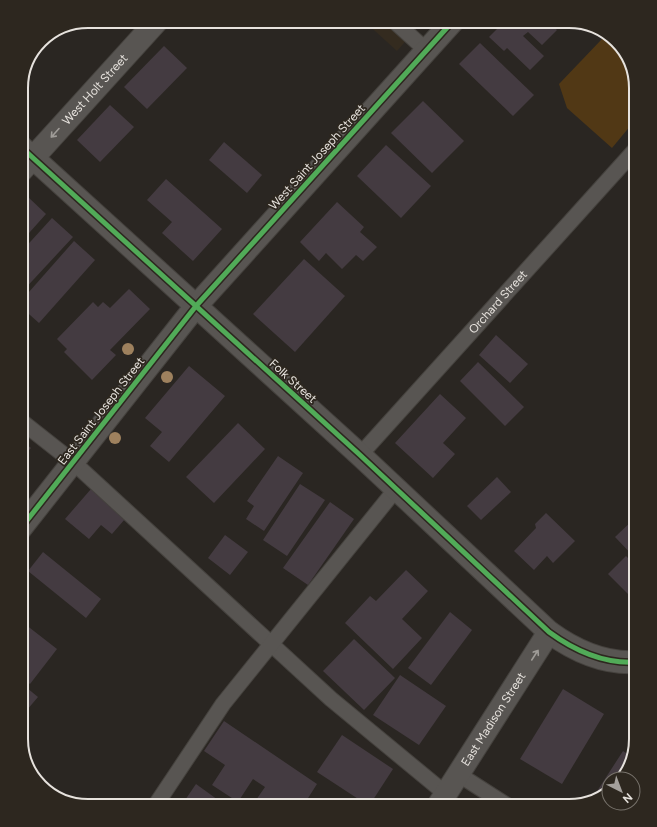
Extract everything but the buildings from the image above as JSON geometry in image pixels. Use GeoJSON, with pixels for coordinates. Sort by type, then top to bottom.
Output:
{"type":"FeatureCollection","features":[{"type":"Feature","properties":{"kind":"street","name":"West Holt Street"},"geometry":{"type":"LineString","coordinates":[[28,155],[150,28]]}},
{"type":"Feature","properties":{"kind":"street","name":"West Saint Joseph Street"},"geometry":{"type":"LineString","coordinates":[[196,306],[446,28]]}},
{"type":"Feature","properties":{"kind":"street","name":"Folk Street"},"geometry":{"type":"LineString","coordinates":[[28,161],[196,306],[360,455],[549,632],[586,654],[617,662],[629,662]]}},
{"type":"Feature","properties":{"kind":"street","name":"East Saint Joseph Street"},"geometry":{"type":"LineString","coordinates":[[28,519],[196,306]]}},
{"type":"Feature","properties":{"kind":"street","name":"East Madison Street"},"geometry":{"type":"LineString","coordinates":[[443,799],[549,632]]}},
{"type":"Feature","properties":{"kind":"lane"},"geometry":{"type":"LineString","coordinates":[[402,28],[426,50]]}},
{"type":"Feature","properties":{"kind":"lane","name":"Orchard Street"},"geometry":{"type":"LineString","coordinates":[[360,455],[629,157]]}},
{"type":"Feature","properties":{"kind":"lane"},"geometry":{"type":"LineString","coordinates":[[28,427],[73,462],[441,799]]}},
{"type":"Feature","properties":{"kind":"lane"},"geometry":{"type":"LineString","coordinates":[[160,799],[223,704],[396,489]]}},
{"type":"Feature","properties":{"kind":"lane"},"geometry":{"type":"LineString","coordinates":[[458,774],[497,799]]}},
{"type":"Feature","properties":{"kind":"shaded area"},"geometry":{"type":"Polygon","coordinates":[[[372,28],[417,28],[397,51],[372,28]]]}},
{"type":"Feature","properties":{"kind":"shaded area"},"geometry":{"type":"Polygon","coordinates":[[[602,39],[614,48],[626,69],[629,88],[629,127],[612,148],[567,108],[559,84],[602,39]]]}},
{"type":"Feature","properties":{"kind":"cycle path"},"geometry":{"type":"LineString","coordinates":[[28,519],[196,306],[447,28]]}},
{"type":"Feature","properties":{"kind":"cycle path"},"geometry":{"type":"LineString","coordinates":[[28,153],[360,455],[549,632],[569,645],[590,655],[613,661],[629,662]]}}]}
